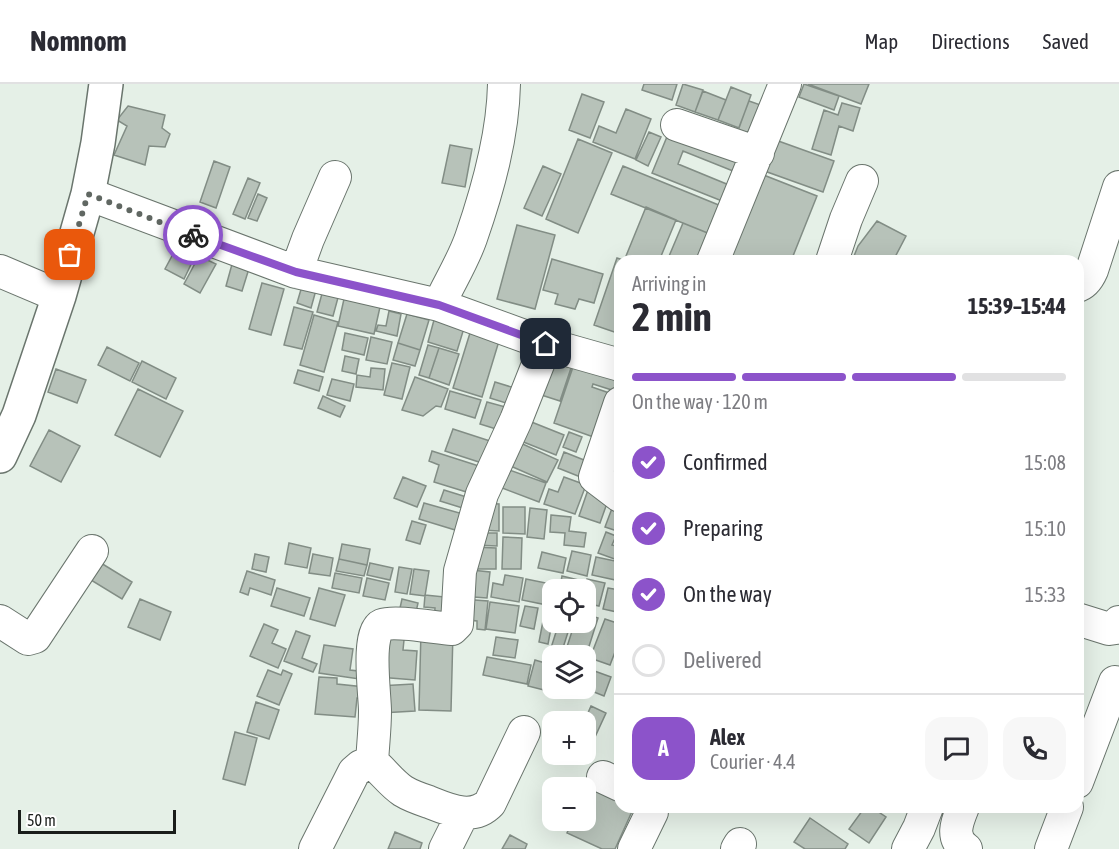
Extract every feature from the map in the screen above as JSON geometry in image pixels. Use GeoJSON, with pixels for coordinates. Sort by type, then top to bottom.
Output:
{"type":"FeatureCollection","features":[{"type":"Feature","properties":{"kind":"main road"},"geometry":{"type":"LineString","coordinates":[[0,456],[19,415],[59,296],[88,194],[106,84]]}},
{"type":"Feature","properties":{"kind":"street"},"geometry":{"type":"LineString","coordinates":[[439,305],[470,240],[494,159],[504,102],[504,84]]}},
{"type":"Feature","properties":{"kind":"street"},"geometry":{"type":"LineString","coordinates":[[716,255],[785,84]]}},
{"type":"Feature","properties":{"kind":"street"},"geometry":{"type":"LineString","coordinates":[[677,124],[758,153]]}},
{"type":"Feature","properties":{"kind":"street"},"geometry":{"type":"LineString","coordinates":[[296,272],[335,177]]}},
{"type":"Feature","properties":{"kind":"street"},"geometry":{"type":"LineString","coordinates":[[834,255],[862,181]]}},
{"type":"Feature","properties":{"kind":"street"},"geometry":{"type":"LineString","coordinates":[[1084,282],[1092,270],[1119,187]]}},
{"type":"Feature","properties":{"kind":"street"},"geometry":{"type":"LineString","coordinates":[[88,194],[296,272],[439,305],[546,344],[614,358]]}},
{"type":"Feature","properties":{"kind":"street"},"geometry":{"type":"LineString","coordinates":[[0,271],[59,296]]}},
{"type":"Feature","properties":{"kind":"street"},"geometry":{"type":"LineString","coordinates":[[372,762],[375,711],[373,660],[375,633],[378,628],[388,624],[452,629],[457,624],[460,571],[482,495],[516,420],[546,344]]}},
{"type":"Feature","properties":{"kind":"street"},"geometry":{"type":"LineString","coordinates":[[614,421],[595,477],[614,491]]}},
{"type":"Feature","properties":{"kind":"street"},"geometry":{"type":"LineString","coordinates":[[0,621],[28,639],[35,637],[92,551]]}},
{"type":"Feature","properties":{"kind":"street"},"geometry":{"type":"LineString","coordinates":[[1084,620],[1109,629],[1116,628],[1119,622]]}},
{"type":"Feature","properties":{"kind":"street"},"geometry":{"type":"LineString","coordinates":[[1084,764],[1115,682]]}},
{"type":"Feature","properties":{"kind":"street"},"geometry":{"type":"LineString","coordinates":[[372,762],[405,793],[463,813],[484,809],[490,803],[524,732]]}},
{"type":"Feature","properties":{"kind":"street"},"geometry":{"type":"LineString","coordinates":[[315,849],[354,772],[361,766],[372,762]]}},
{"type":"Feature","properties":{"kind":"street"},"geometry":{"type":"LineString","coordinates":[[445,849],[463,813]]}},
{"type":"Feature","properties":{"kind":"street"},"geometry":{"type":"LineString","coordinates":[[634,849],[652,813]]}},
{"type":"Feature","properties":{"kind":"street"},"geometry":{"type":"LineString","coordinates":[[908,849],[920,828],[925,813]]}},
{"type":"Feature","properties":{"kind":"street"},"geometry":{"type":"LineString","coordinates":[[961,813],[956,825],[956,834],[958,842],[966,849]]}},
{"type":"Feature","properties":{"kind":"street"},"geometry":{"type":"LineString","coordinates":[[1051,849],[1065,813]]}},
{"type":"Feature","properties":{"kind":"building"},"geometry":{"type":"Polygon","coordinates":[[[644,84],[677,84],[672,100],[642,90],[644,84]]]}},
{"type":"Feature","properties":{"kind":"building"},"geometry":{"type":"Polygon","coordinates":[[[683,84],[703,90],[695,112],[676,105],[683,84]]]}},
{"type":"Feature","properties":{"kind":"building"},"geometry":{"type":"Polygon","coordinates":[[[804,84],[839,96],[834,110],[799,97],[804,84]]]}},
{"type":"Feature","properties":{"kind":"building"},"geometry":{"type":"Polygon","coordinates":[[[808,84],[869,84],[861,104],[808,84]]]}},
{"type":"Feature","properties":{"kind":"building"},"geometry":{"type":"Polygon","coordinates":[[[731,87],[751,95],[739,128],[718,120],[731,87]]]}},
{"type":"Feature","properties":{"kind":"building"},"geometry":{"type":"Polygon","coordinates":[[[703,91],[726,100],[718,120],[695,112],[703,91]]]}},
{"type":"Feature","properties":{"kind":"building"},"geometry":{"type":"Polygon","coordinates":[[[582,94],[604,102],[590,138],[569,130],[582,94]]]}},
{"type":"Feature","properties":{"kind":"building"},"geometry":{"type":"Polygon","coordinates":[[[749,101],[769,108],[758,137],[738,130],[749,101]]]}},
{"type":"Feature","properties":{"kind":"building"},"geometry":{"type":"Polygon","coordinates":[[[842,103],[860,108],[853,131],[839,126],[831,155],[812,149],[824,110],[838,115],[842,103]]]}},
{"type":"Feature","properties":{"kind":"building"},"geometry":{"type":"Polygon","coordinates":[[[128,106],[165,115],[162,128],[170,134],[165,147],[149,146],[145,165],[114,155],[127,126],[117,120],[128,106]]]}},
{"type":"Feature","properties":{"kind":"building"},"geometry":{"type":"Polygon","coordinates":[[[626,109],[651,119],[635,159],[593,142],[599,126],[616,133],[626,109]]]}},
{"type":"Feature","properties":{"kind":"building"},"geometry":{"type":"Polygon","coordinates":[[[671,127],[749,159],[743,175],[683,151],[678,164],[729,185],[722,201],[652,173],[671,127]]]}},
{"type":"Feature","properties":{"kind":"building"},"geometry":{"type":"Polygon","coordinates":[[[649,132],[661,137],[648,166],[636,160],[649,132]]]}},
{"type":"Feature","properties":{"kind":"building"},"geometry":{"type":"Polygon","coordinates":[[[770,138],[834,161],[823,192],[759,169],[770,138]]]}},
{"type":"Feature","properties":{"kind":"building"},"geometry":{"type":"Polygon","coordinates":[[[578,139],[612,153],[578,233],[546,219],[578,139]]]}},
{"type":"Feature","properties":{"kind":"building"},"geometry":{"type":"Polygon","coordinates":[[[450,145],[472,149],[465,187],[442,183],[450,145]]]}},
{"type":"Feature","properties":{"kind":"building"},"geometry":{"type":"Polygon","coordinates":[[[214,161],[230,167],[216,208],[200,202],[214,161]]]}},
{"type":"Feature","properties":{"kind":"building"},"geometry":{"type":"Polygon","coordinates":[[[543,166],[561,174],[542,216],[524,208],[543,166]]]}},
{"type":"Feature","properties":{"kind":"building"},"geometry":{"type":"Polygon","coordinates":[[[623,166],[726,208],[715,236],[611,194],[623,166]]]}},
{"type":"Feature","properties":{"kind":"building"},"geometry":{"type":"Polygon","coordinates":[[[756,172],[817,196],[793,255],[732,255],[724,252],[756,172]]]}},
{"type":"Feature","properties":{"kind":"building"},"geometry":{"type":"Polygon","coordinates":[[[248,178],[260,183],[245,219],[233,214],[248,178]]]}},
{"type":"Feature","properties":{"kind":"building"},"geometry":{"type":"Polygon","coordinates":[[[258,194],[267,198],[257,221],[248,218],[258,194]]]}},
{"type":"Feature","properties":{"kind":"building"},"geometry":{"type":"Polygon","coordinates":[[[646,207],[676,220],[661,255],[626,255],[646,207]]]}},
{"type":"Feature","properties":{"kind":"building"},"geometry":{"type":"Polygon","coordinates":[[[877,221],[906,236],[896,255],[854,255],[858,246],[877,221]]]}},
{"type":"Feature","properties":{"kind":"building"},"geometry":{"type":"Polygon","coordinates":[[[683,223],[715,236],[707,255],[670,255],[683,223]]]}},
{"type":"Feature","properties":{"kind":"building"},"geometry":{"type":"Polygon","coordinates":[[[517,225],[555,235],[535,309],[497,299],[517,225]]]}},
{"type":"Feature","properties":{"kind":"building"},"geometry":{"type":"Polygon","coordinates":[[[180,241],[198,250],[184,279],[165,269],[180,241]]]}},
{"type":"Feature","properties":{"kind":"building"},"geometry":{"type":"Polygon","coordinates":[[[199,256],[216,264],[200,293],[184,284],[199,256]]]}},
{"type":"Feature","properties":{"kind":"building"},"geometry":{"type":"Polygon","coordinates":[[[234,257],[251,262],[242,291],[226,286],[234,257]]]}},
{"type":"Feature","properties":{"kind":"building"},"geometry":{"type":"Polygon","coordinates":[[[552,259],[603,274],[594,303],[579,299],[575,309],[555,304],[558,294],[543,290],[552,259]]]}},
{"type":"Feature","properties":{"kind":"building"},"geometry":{"type":"Polygon","coordinates":[[[614,267],[614,332],[594,325],[614,267]]]}},
{"type":"Feature","properties":{"kind":"building"},"geometry":{"type":"Polygon","coordinates":[[[262,283],[284,289],[271,335],[249,329],[262,283]]]}},
{"type":"Feature","properties":{"kind":"building"},"geometry":{"type":"Polygon","coordinates":[[[302,286],[316,290],[311,308],[297,303],[302,286]]]}},
{"type":"Feature","properties":{"kind":"building"},"geometry":{"type":"Polygon","coordinates":[[[323,290],[339,294],[333,316],[317,312],[323,290]]]}},
{"type":"Feature","properties":{"kind":"building"},"geometry":{"type":"Polygon","coordinates":[[[344,299],[380,307],[374,334],[338,326],[344,299]]]}},
{"type":"Feature","properties":{"kind":"building"},"geometry":{"type":"Polygon","coordinates":[[[294,307],[313,312],[302,349],[284,345],[294,307]]]}},
{"type":"Feature","properties":{"kind":"building"},"geometry":{"type":"Polygon","coordinates":[[[389,311],[401,314],[397,336],[376,331],[378,325],[386,326],[389,311]]]}},
{"type":"Feature","properties":{"kind":"building"},"geometry":{"type":"Polygon","coordinates":[[[407,314],[429,320],[420,350],[398,343],[407,314]]]}},
{"type":"Feature","properties":{"kind":"building"},"geometry":{"type":"Polygon","coordinates":[[[314,315],[338,322],[324,372],[300,365],[314,315]]]}},
{"type":"Feature","properties":{"kind":"building"},"geometry":{"type":"Polygon","coordinates":[[[434,320],[464,328],[457,351],[428,342],[434,320]]]}},
{"type":"Feature","properties":{"kind":"building"},"geometry":{"type":"Polygon","coordinates":[[[345,333],[368,338],[364,355],[342,350],[345,333]]]}},
{"type":"Feature","properties":{"kind":"building"},"geometry":{"type":"Polygon","coordinates":[[[470,333],[499,341],[482,397],[453,388],[470,333]]]}},
{"type":"Feature","properties":{"kind":"building"},"geometry":{"type":"Polygon","coordinates":[[[371,337],[392,342],[387,364],[366,360],[371,337]]]}},
{"type":"Feature","properties":{"kind":"building"},"geometry":{"type":"Polygon","coordinates":[[[398,343],[420,350],[415,366],[393,360],[398,343]]]}},
{"type":"Feature","properties":{"kind":"building"},"geometry":{"type":"Polygon","coordinates":[[[428,345],[439,348],[429,378],[419,375],[428,345]]]}},
{"type":"Feature","properties":{"kind":"building"},"geometry":{"type":"Polygon","coordinates":[[[107,347],[139,363],[130,381],[98,365],[107,347]]]}},
{"type":"Feature","properties":{"kind":"building"},"geometry":{"type":"Polygon","coordinates":[[[439,348],[459,354],[449,385],[429,378],[439,348]]]}},
{"type":"Feature","properties":{"kind":"building"},"geometry":{"type":"Polygon","coordinates":[[[345,356],[359,359],[356,374],[342,371],[345,356]]]}},
{"type":"Feature","properties":{"kind":"building"},"geometry":{"type":"Polygon","coordinates":[[[543,359],[571,368],[560,401],[532,392],[543,359]]]}},
{"type":"Feature","properties":{"kind":"building"},"geometry":{"type":"Polygon","coordinates":[[[142,361],[176,378],[166,399],[132,382],[142,361]]]}},
{"type":"Feature","properties":{"kind":"building"},"geometry":{"type":"Polygon","coordinates":[[[392,363],[410,367],[402,399],[384,395],[392,363]]]}},
{"type":"Feature","properties":{"kind":"building"},"geometry":{"type":"Polygon","coordinates":[[[574,364],[614,377],[614,391],[593,384],[592,387],[614,395],[614,407],[602,440],[554,423],[574,364]]]}},
{"type":"Feature","properties":{"kind":"building"},"geometry":{"type":"Polygon","coordinates":[[[371,368],[385,369],[383,390],[356,387],[357,375],[370,377],[371,368]]]}},
{"type":"Feature","properties":{"kind":"building"},"geometry":{"type":"Polygon","coordinates":[[[56,369],[86,380],[77,403],[48,392],[56,369]]]}},
{"type":"Feature","properties":{"kind":"building"},"geometry":{"type":"Polygon","coordinates":[[[298,370],[323,377],[319,391],[294,383],[298,370]]]}},
{"type":"Feature","properties":{"kind":"building"},"geometry":{"type":"Polygon","coordinates":[[[415,377],[448,389],[441,407],[436,406],[423,416],[402,410],[415,377]]]}},
{"type":"Feature","properties":{"kind":"building"},"geometry":{"type":"Polygon","coordinates":[[[332,379],[354,384],[350,401],[327,395],[332,379]]]}},
{"type":"Feature","properties":{"kind":"building"},"geometry":{"type":"Polygon","coordinates":[[[495,382],[524,391],[519,407],[490,398],[495,382]]]}},
{"type":"Feature","properties":{"kind":"building"},"geometry":{"type":"Polygon","coordinates":[[[138,389],[183,411],[160,457],[115,435],[138,389]]]}},
{"type":"Feature","properties":{"kind":"building"},"geometry":{"type":"Polygon","coordinates":[[[450,391],[481,400],[475,418],[445,409],[450,391]]]}},
{"type":"Feature","properties":{"kind":"building"},"geometry":{"type":"Polygon","coordinates":[[[323,396],[345,406],[340,417],[318,408],[323,396]]]}},
{"type":"Feature","properties":{"kind":"building"},"geometry":{"type":"Polygon","coordinates":[[[487,402],[516,410],[509,433],[480,424],[487,402]]]}},
{"type":"Feature","properties":{"kind":"building"},"geometry":{"type":"Polygon","coordinates":[[[529,421],[564,435],[556,455],[521,441],[529,421]]]}},
{"type":"Feature","properties":{"kind":"building"},"geometry":{"type":"Polygon","coordinates":[[[453,429],[490,441],[482,463],[445,451],[453,429]]]}},
{"type":"Feature","properties":{"kind":"building"},"geometry":{"type":"Polygon","coordinates":[[[49,430],[80,446],[61,482],[30,466],[49,430]]]}},
{"type":"Feature","properties":{"kind":"building"},"geometry":{"type":"Polygon","coordinates":[[[569,432],[582,437],[576,452],[563,447],[569,432]]]}},
{"type":"Feature","properties":{"kind":"building"},"geometry":{"type":"Polygon","coordinates":[[[516,441],[558,460],[547,482],[506,464],[516,441]]]}},
{"type":"Feature","properties":{"kind":"building"},"geometry":{"type":"Polygon","coordinates":[[[432,451],[482,467],[473,494],[434,482],[439,465],[429,461],[432,451]]]}},
{"type":"Feature","properties":{"kind":"building"},"geometry":{"type":"Polygon","coordinates":[[[564,452],[594,464],[588,480],[558,468],[564,452]]]}},
{"type":"Feature","properties":{"kind":"building"},"geometry":{"type":"Polygon","coordinates":[[[504,468],[546,483],[539,502],[497,486],[504,468]]]}},
{"type":"Feature","properties":{"kind":"building"},"geometry":{"type":"Polygon","coordinates":[[[403,477],[426,486],[417,507],[394,498],[403,477]]]}},
{"type":"Feature","properties":{"kind":"building"},"geometry":{"type":"Polygon","coordinates":[[[564,477],[586,485],[575,514],[544,504],[549,489],[558,492],[564,477]]]}},
{"type":"Feature","properties":{"kind":"building"},"geometry":{"type":"Polygon","coordinates":[[[590,484],[611,492],[600,523],[579,516],[590,484]]]}},
{"type":"Feature","properties":{"kind":"building"},"geometry":{"type":"Polygon","coordinates":[[[444,490],[473,499],[469,510],[440,501],[444,490]]]}},
{"type":"Feature","properties":{"kind":"building"},"geometry":{"type":"Polygon","coordinates":[[[424,503],[470,516],[465,533],[419,519],[424,503]]]}},
{"type":"Feature","properties":{"kind":"building"},"geometry":{"type":"Polygon","coordinates":[[[481,503],[499,504],[499,531],[481,530],[481,503]]]}},
{"type":"Feature","properties":{"kind":"building"},"geometry":{"type":"Polygon","coordinates":[[[614,503],[614,530],[605,527],[614,503]]]}},
{"type":"Feature","properties":{"kind":"building"},"geometry":{"type":"Polygon","coordinates":[[[503,507],[525,507],[525,534],[503,533],[503,507]]]}},
{"type":"Feature","properties":{"kind":"building"},"geometry":{"type":"Polygon","coordinates":[[[530,508],[547,510],[544,539],[527,537],[530,508]]]}},
{"type":"Feature","properties":{"kind":"building"},"geometry":{"type":"Polygon","coordinates":[[[551,515],[571,517],[569,531],[586,533],[584,547],[564,545],[565,533],[550,532],[551,515]]]}},
{"type":"Feature","properties":{"kind":"building"},"geometry":{"type":"Polygon","coordinates":[[[412,521],[426,525],[420,544],[406,540],[412,521]]]}},
{"type":"Feature","properties":{"kind":"building"},"geometry":{"type":"Polygon","coordinates":[[[606,532],[614,535],[612,545],[614,546],[614,559],[598,553],[606,532]]]}},
{"type":"Feature","properties":{"kind":"building"},"geometry":{"type":"Polygon","coordinates":[[[475,533],[497,533],[497,546],[475,545],[475,533]]]}},
{"type":"Feature","properties":{"kind":"building"},"geometry":{"type":"Polygon","coordinates":[[[503,537],[522,538],[521,569],[502,569],[503,537]]]}},
{"type":"Feature","properties":{"kind":"building"},"geometry":{"type":"Polygon","coordinates":[[[289,543],[311,548],[307,568],[285,564],[289,543]]]}},
{"type":"Feature","properties":{"kind":"building"},"geometry":{"type":"Polygon","coordinates":[[[342,544],[370,549],[367,565],[339,559],[342,544]]]}},
{"type":"Feature","properties":{"kind":"building"},"geometry":{"type":"Polygon","coordinates":[[[472,547],[496,548],[496,569],[471,569],[472,547]]]}},
{"type":"Feature","properties":{"kind":"building"},"geometry":{"type":"Polygon","coordinates":[[[572,551],[591,555],[587,576],[567,571],[572,551]]]}},
{"type":"Feature","properties":{"kind":"building"},"geometry":{"type":"Polygon","coordinates":[[[542,552],[566,558],[563,573],[538,568],[542,552]]]}},
{"type":"Feature","properties":{"kind":"building"},"geometry":{"type":"Polygon","coordinates":[[[255,554],[269,557],[266,572],[252,569],[255,554]]]}},
{"type":"Feature","properties":{"kind":"building"},"geometry":{"type":"Polygon","coordinates":[[[313,554],[333,558],[330,576],[309,573],[313,554]]]}},
{"type":"Feature","properties":{"kind":"building"},"geometry":{"type":"Polygon","coordinates":[[[596,557],[614,561],[614,580],[592,575],[596,557]]]}},
{"type":"Feature","properties":{"kind":"building"},"geometry":{"type":"Polygon","coordinates":[[[339,559],[367,565],[364,576],[336,571],[339,559]]]}},
{"type":"Feature","properties":{"kind":"building"},"geometry":{"type":"Polygon","coordinates":[[[96,560],[132,582],[122,599],[86,577],[96,560]]]}},
{"type":"Feature","properties":{"kind":"building"},"geometry":{"type":"Polygon","coordinates":[[[370,563],[393,568],[390,580],[367,575],[370,563]]]}},
{"type":"Feature","properties":{"kind":"building"},"geometry":{"type":"Polygon","coordinates":[[[399,567],[412,569],[407,594],[395,592],[399,567]]]}},
{"type":"Feature","properties":{"kind":"building"},"geometry":{"type":"Polygon","coordinates":[[[414,569],[429,571],[425,596],[410,594],[414,569]]]}},
{"type":"Feature","properties":{"kind":"building"},"geometry":{"type":"Polygon","coordinates":[[[462,569],[490,572],[487,598],[460,596],[462,569]]]}},
{"type":"Feature","properties":{"kind":"building"},"geometry":{"type":"Polygon","coordinates":[[[247,571],[275,580],[271,595],[250,588],[248,595],[240,592],[247,571]]]}},
{"type":"Feature","properties":{"kind":"building"},"geometry":{"type":"Polygon","coordinates":[[[335,573],[362,578],[359,593],[332,588],[335,573]]]}},
{"type":"Feature","properties":{"kind":"building"},"geometry":{"type":"Polygon","coordinates":[[[505,575],[523,578],[519,602],[491,597],[493,583],[503,585],[505,575]]]}},
{"type":"Feature","properties":{"kind":"building"},"geometry":{"type":"Polygon","coordinates":[[[367,578],[389,583],[385,600],[363,596],[367,578]]]}},
{"type":"Feature","properties":{"kind":"building"},"geometry":{"type":"Polygon","coordinates":[[[526,579],[542,582],[542,604],[522,600],[526,579]]]}},
{"type":"Feature","properties":{"kind":"building"},"geometry":{"type":"Polygon","coordinates":[[[596,581],[605,583],[599,606],[596,605],[596,581]]]}},
{"type":"Feature","properties":{"kind":"building"},"geometry":{"type":"Polygon","coordinates":[[[277,588],[310,598],[304,616],[271,606],[277,588]]]}},
{"type":"Feature","properties":{"kind":"building"},"geometry":{"type":"Polygon","coordinates":[[[319,588],[345,595],[335,626],[310,619],[319,588]]]}},
{"type":"Feature","properties":{"kind":"building"},"geometry":{"type":"Polygon","coordinates":[[[608,588],[614,589],[614,611],[603,609],[608,588]]]}},
{"type":"Feature","properties":{"kind":"building"},"geometry":{"type":"Polygon","coordinates":[[[425,595],[455,598],[434,624],[435,608],[424,607],[425,595]]]}},
{"type":"Feature","properties":{"kind":"building"},"geometry":{"type":"Polygon","coordinates":[[[140,599],[171,612],[160,640],[128,627],[140,599]]]}},
{"type":"Feature","properties":{"kind":"building"},"geometry":{"type":"Polygon","coordinates":[[[402,599],[418,603],[414,621],[398,617],[402,599]]]}},
{"type":"Feature","properties":{"kind":"building"},"geometry":{"type":"Polygon","coordinates":[[[461,599],[488,601],[485,630],[477,629],[477,621],[459,619],[461,599]]]}},
{"type":"Feature","properties":{"kind":"building"},"geometry":{"type":"Polygon","coordinates":[[[490,602],[519,606],[515,633],[486,629],[490,602]]]}},
{"type":"Feature","properties":{"kind":"building"},"geometry":{"type":"Polygon","coordinates":[[[525,606],[538,608],[534,629],[520,626],[525,606]]]}},
{"type":"Feature","properties":{"kind":"building"},"geometry":{"type":"Polygon","coordinates":[[[605,619],[614,622],[614,655],[610,665],[596,660],[595,645],[605,619]]]}},
{"type":"Feature","properties":{"kind":"building"},"geometry":{"type":"Polygon","coordinates":[[[264,624],[278,630],[272,643],[286,649],[278,668],[250,656],[264,624]]]}},
{"type":"Feature","properties":{"kind":"building"},"geometry":{"type":"Polygon","coordinates":[[[542,626],[542,633],[550,633],[548,644],[539,642],[542,626]]]}},
{"type":"Feature","properties":{"kind":"building"},"geometry":{"type":"Polygon","coordinates":[[[382,628],[405,630],[403,650],[417,651],[415,680],[378,677],[382,628]]]}},
{"type":"Feature","properties":{"kind":"building"},"geometry":{"type":"Polygon","coordinates":[[[296,631],[310,636],[302,658],[317,664],[313,672],[284,661],[296,631]]]}},
{"type":"Feature","properties":{"kind":"building"},"geometry":{"type":"Polygon","coordinates":[[[421,631],[453,632],[451,711],[419,710],[421,631]]]}},
{"type":"Feature","properties":{"kind":"building"},"geometry":{"type":"Polygon","coordinates":[[[556,633],[568,633],[564,645],[552,645],[556,633]]]}},
{"type":"Feature","properties":{"kind":"building"},"geometry":{"type":"Polygon","coordinates":[[[571,633],[593,633],[589,645],[568,645],[571,633]]]}},
{"type":"Feature","properties":{"kind":"building"},"geometry":{"type":"Polygon","coordinates":[[[496,637],[518,640],[515,658],[493,655],[496,637]]]}},
{"type":"Feature","properties":{"kind":"building"},"geometry":{"type":"Polygon","coordinates":[[[324,645],[353,649],[350,670],[367,672],[366,680],[319,673],[324,645]]]}},
{"type":"Feature","properties":{"kind":"building"},"geometry":{"type":"Polygon","coordinates":[[[487,657],[531,665],[527,684],[483,675],[487,657]]]}},
{"type":"Feature","properties":{"kind":"building"},"geometry":{"type":"Polygon","coordinates":[[[535,660],[542,662],[542,690],[528,686],[535,660]]]}},
{"type":"Feature","properties":{"kind":"building"},"geometry":{"type":"Polygon","coordinates":[[[268,670],[281,675],[283,670],[292,674],[279,705],[257,696],[268,670]]]}},
{"type":"Feature","properties":{"kind":"building"},"geometry":{"type":"Polygon","coordinates":[[[596,672],[611,677],[604,696],[596,693],[596,672]]]}},
{"type":"Feature","properties":{"kind":"building"},"geometry":{"type":"Polygon","coordinates":[[[319,677],[337,678],[337,684],[365,687],[364,699],[357,698],[355,717],[315,714],[319,677]]]}},
{"type":"Feature","properties":{"kind":"building"},"geometry":{"type":"Polygon","coordinates":[[[413,684],[415,711],[381,713],[379,686],[413,684]]]}},
{"type":"Feature","properties":{"kind":"building"},"geometry":{"type":"Polygon","coordinates":[[[256,702],[279,710],[269,739],[247,732],[256,702]]]}},
{"type":"Feature","properties":{"kind":"building"},"geometry":{"type":"Polygon","coordinates":[[[591,706],[606,713],[596,735],[596,711],[589,711],[591,706]]]}},
{"type":"Feature","properties":{"kind":"building"},"geometry":{"type":"Polygon","coordinates":[[[235,732],[257,738],[245,785],[223,779],[235,732]]]}},
{"type":"Feature","properties":{"kind":"building"},"geometry":{"type":"Polygon","coordinates":[[[596,780],[614,787],[614,813],[631,813],[615,849],[602,849],[567,833],[568,831],[596,831],[596,780]]]}},
{"type":"Feature","properties":{"kind":"building"},"geometry":{"type":"Polygon","coordinates":[[[861,813],[880,813],[886,817],[869,843],[849,829],[861,813]]]}},
{"type":"Feature","properties":{"kind":"building"},"geometry":{"type":"Polygon","coordinates":[[[810,818],[848,844],[845,849],[805,849],[794,842],[810,818]]]}},
{"type":"Feature","properties":{"kind":"building"},"geometry":{"type":"Polygon","coordinates":[[[395,832],[422,843],[420,849],[388,849],[395,832]]]}},
{"type":"Feature","properties":{"kind":"building"},"geometry":{"type":"Polygon","coordinates":[[[510,835],[527,844],[525,849],[502,849],[510,835]]]}},
{"type":"Feature","properties":{"kind":"way so far"},"geometry":{"type":"LineString","coordinates":[[70,255],[88,194],[193,235]]}},
{"type":"Feature","properties":{"kind":"route"},"geometry":{"type":"LineString","coordinates":[[193,235],[296,272],[439,305],[546,344]]}}]}
